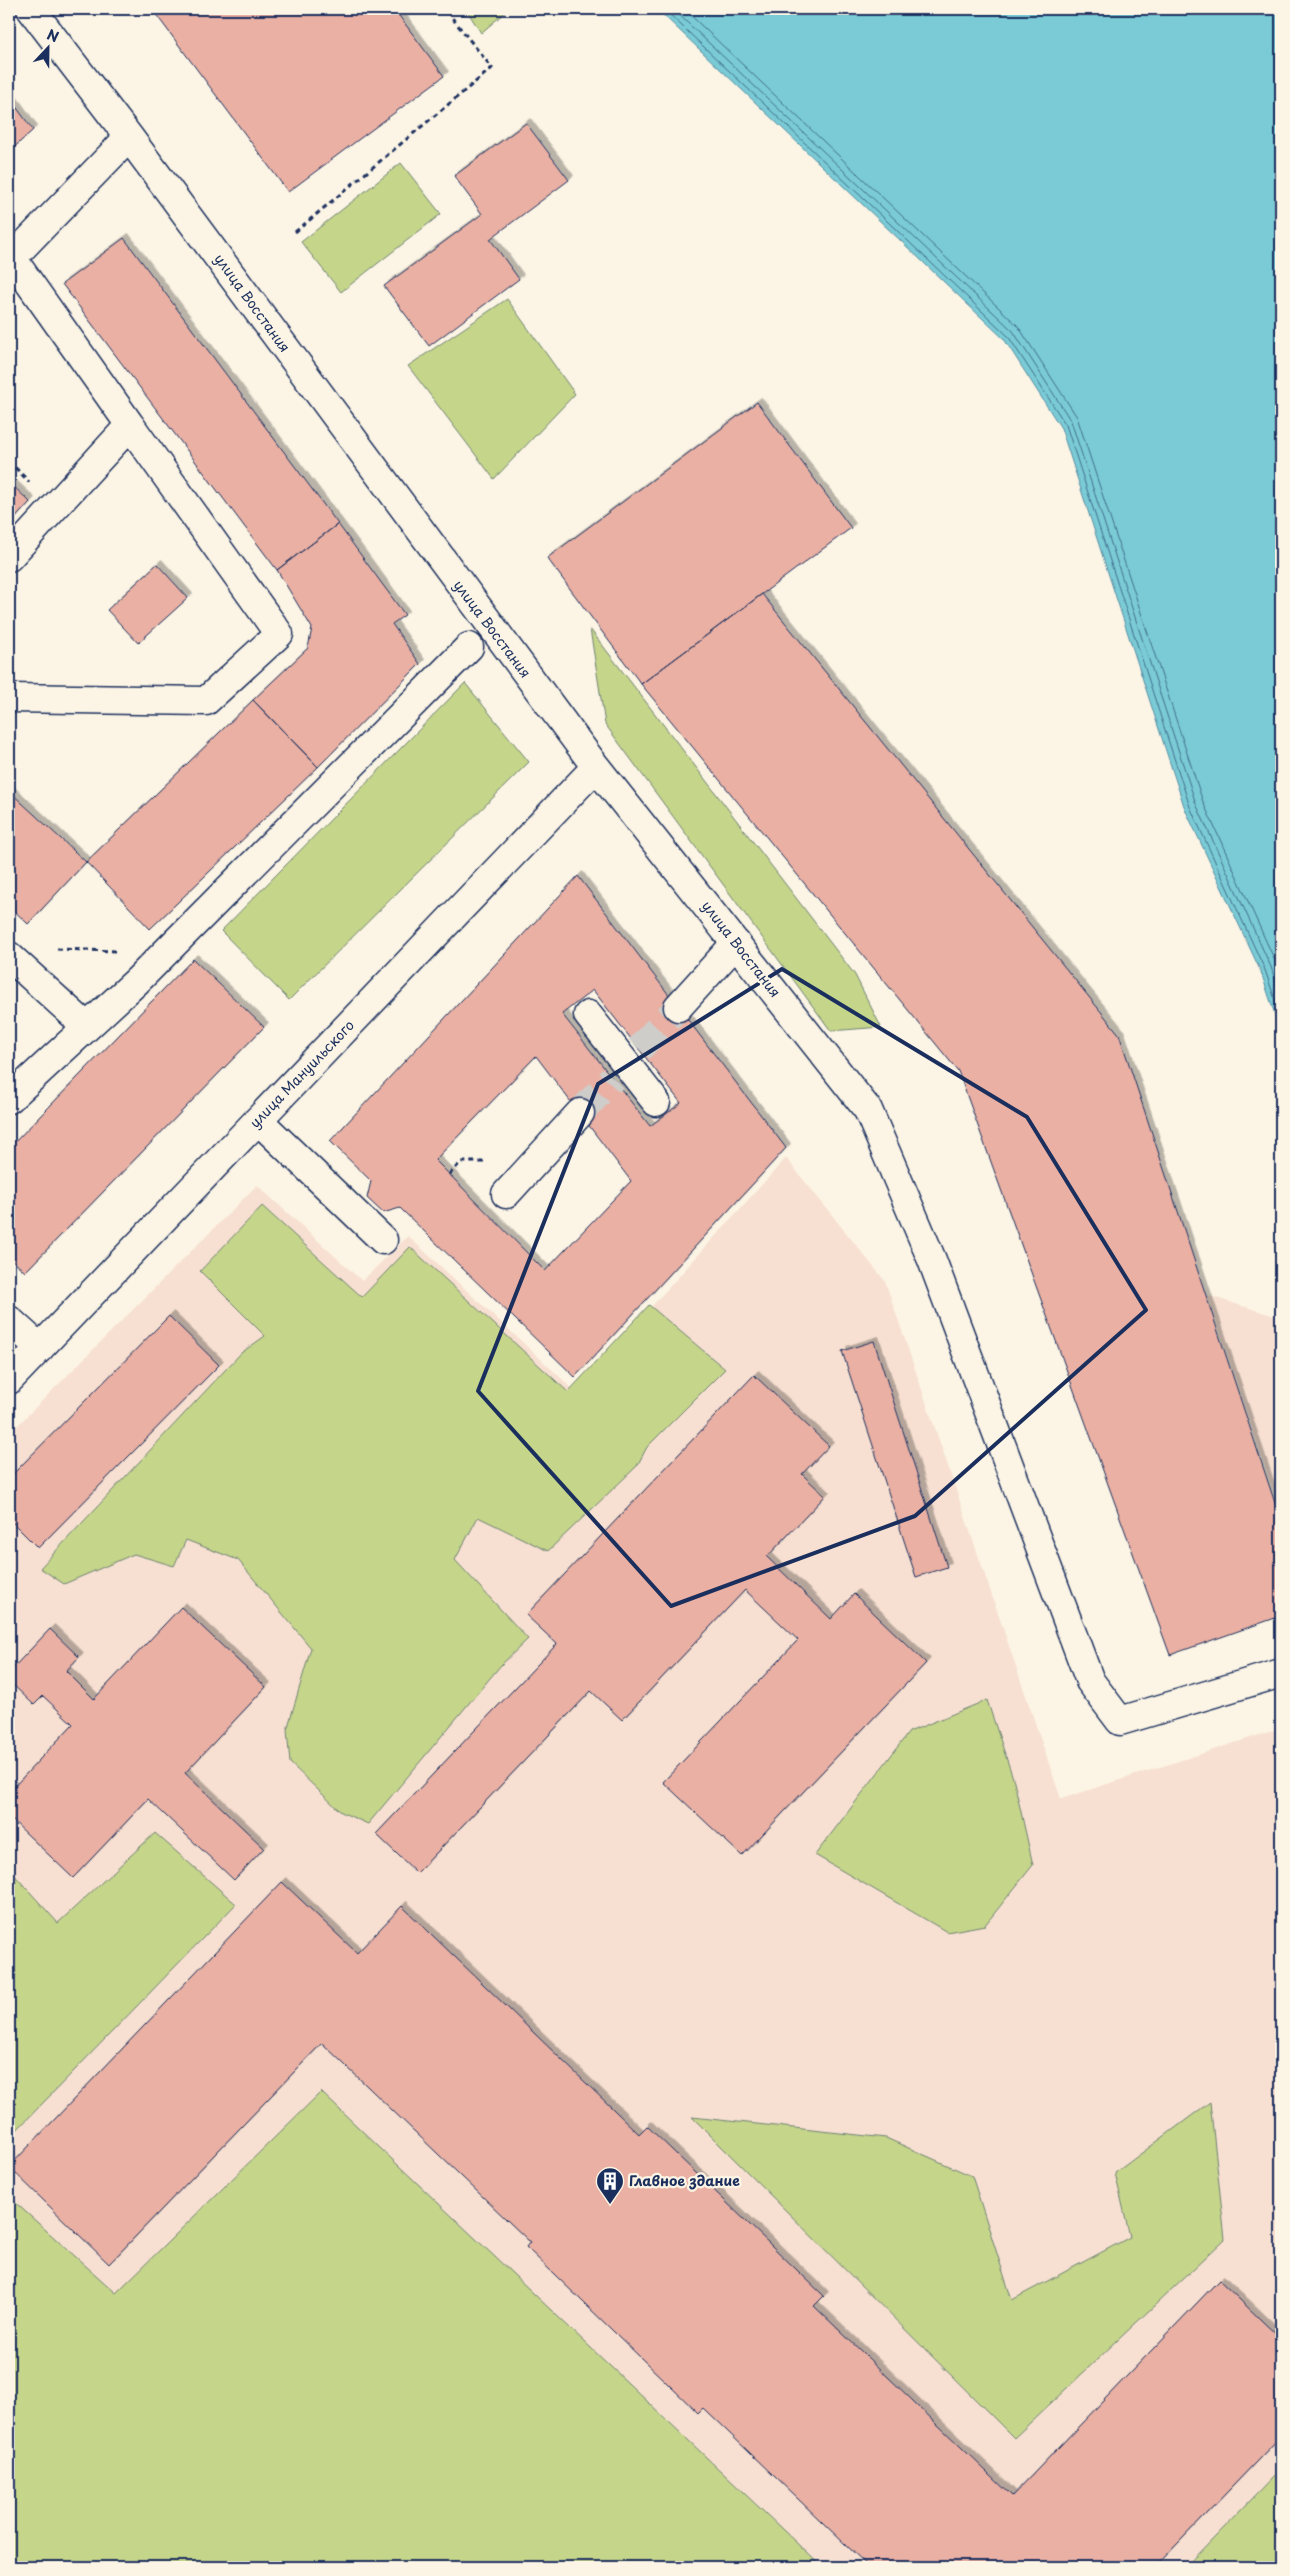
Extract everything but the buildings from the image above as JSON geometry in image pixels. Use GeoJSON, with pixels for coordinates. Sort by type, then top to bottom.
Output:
{"type":"FeatureCollection","features":[{"type":"Feature","properties":{"kind":"street","name":"улица Восстания"},"geometry":{"type":"LineString","coordinates":[[31,9],[129,137],[596,767],[868,1110],[932,1260],[1090,1681],[1120,1721],[1281,1673]]}},
{"type":"Feature","properties":{"kind":"street"},"geometry":{"type":"LineString","coordinates":[[9,698],[206,701],[280,634],[10,258],[129,137]]}},
{"type":"Feature","properties":{"kind":"street"},"geometry":{"type":"LineString","coordinates":[[9,557],[130,426]]}},
{"type":"Feature","properties":{"kind":"street"},"geometry":{"type":"LineString","coordinates":[[9,1099],[166,952],[469,647]]}},
{"type":"Feature","properties":{"kind":"street","name":"улица Мануильского"},"geometry":{"type":"LineString","coordinates":[[9,1380],[596,767]]}},
{"type":"Feature","properties":{"kind":"street"},"geometry":{"type":"LineString","coordinates":[[678,1007],[736,943]]}},
{"type":"Feature","properties":{"kind":"street"},"geometry":{"type":"LineString","coordinates":[[9,956],[86,1027]]}},
{"type":"Feature","properties":{"kind":"street"},"geometry":{"type":"LineString","coordinates":[[588,1015],[656,1102]]}},
{"type":"Feature","properties":{"kind":"street"},"geometry":{"type":"LineString","coordinates":[[506,1194],[580,1113]]}},
{"type":"Feature","properties":{"kind":"street"},"geometry":{"type":"LineString","coordinates":[[258,1120],[383,1240]]}},
{"type":"Feature","properties":{"kind":"street"},"geometry":{"type":"LineString","coordinates":[[9,1320],[40,1348]]}},
{"type":"Feature","properties":{"kind":"path"},"geometry":{"type":"LineString","coordinates":[[295,232],[492,68],[445,9]]}},
{"type":"Feature","properties":{"kind":"path"},"geometry":{"type":"LineString","coordinates":[[51,949],[166,952]]}},
{"type":"Feature","properties":{"kind":"highlighted area"},"geometry":{"type":"Polygon","coordinates":[[[782,969],[1027,1117],[1146,1310],[915,1516],[671,1606],[478,1391],[598,1084],[782,969]]]}},
{"type":"Feature","properties":{"kind":"shaded area"},"geometry":{"type":"Polygon","coordinates":[[[786,1158],[885,1281],[1061,1799],[1281,1728],[1281,2567],[9,2567],[9,1434],[257,1185],[362,1281],[408,1236],[575,1391],[786,1158]]]}},
{"type":"Feature","properties":{"kind":"shaded area"},"geometry":{"type":"Polygon","coordinates":[[[1207,1295],[1281,1318],[1281,1514],[1207,1295]]]}},
{"type":"Feature","properties":{"kind":"green space"},"geometry":{"type":"Polygon","coordinates":[[[466,9],[509,9],[481,33],[466,9]]]}},
{"type":"Feature","properties":{"kind":"green space"},"geometry":{"type":"Polygon","coordinates":[[[401,163],[441,214],[341,292],[301,242],[401,163]]]}},
{"type":"Feature","properties":{"kind":"green space"},"geometry":{"type":"Polygon","coordinates":[[[507,299],[575,394],[494,479],[408,366],[507,299]]]}},
{"type":"Feature","properties":{"kind":"green space"},"geometry":{"type":"Polygon","coordinates":[[[590,629],[855,975],[881,1027],[831,1031],[605,724],[590,629]]]}},
{"type":"Feature","properties":{"kind":"green space"},"geometry":{"type":"Polygon","coordinates":[[[465,683],[529,762],[289,1000],[221,931],[465,683]]]}},
{"type":"Feature","properties":{"kind":"green space"},"geometry":{"type":"Polygon","coordinates":[[[262,1206],[362,1297],[410,1247],[568,1392],[649,1305],[725,1369],[647,1447],[637,1466],[548,1551],[478,1517],[455,1560],[528,1639],[501,1665],[368,1824],[341,1812],[290,1763],[287,1730],[311,1648],[238,1560],[186,1540],[174,1566],[134,1554],[64,1584],[40,1568],[241,1353],[265,1336],[200,1271],[262,1206]]]}},
{"type":"Feature","properties":{"kind":"green space"},"geometry":{"type":"Polygon","coordinates":[[[987,1700],[1014,1781],[1033,1865],[985,1925],[947,1932],[815,1855],[909,1732],[987,1700]]]}},
{"type":"Feature","properties":{"kind":"green space"},"geometry":{"type":"Polygon","coordinates":[[[155,1833],[236,1904],[9,2138],[9,1869],[58,1923],[155,1833]]]}},
{"type":"Feature","properties":{"kind":"green space"},"geometry":{"type":"Polygon","coordinates":[[[321,2092],[822,2567],[9,2567],[9,2197],[116,2293],[321,2092]]]}},
{"type":"Feature","properties":{"kind":"green space"},"geometry":{"type":"Polygon","coordinates":[[[1210,2102],[1225,2239],[1014,2438],[692,2117],[886,2138],[972,2176],[1012,2300],[1130,2237],[1115,2173],[1210,2102]]]}},
{"type":"Feature","properties":{"kind":"green space"},"geometry":{"type":"Polygon","coordinates":[[[1281,2469],[1281,2567],[1186,2567],[1281,2469]]]}},
{"type":"Feature","properties":{"kind":"water"},"geometry":{"type":"Polygon","coordinates":[[[657,9],[1281,9],[1281,1033],[1261,972],[1185,809],[1061,428],[1004,339],[657,9]]]}},
{"type":"Feature","properties":{"kind":"tunnel"},"geometry":{"type":"LineString","coordinates":[[639,1049],[678,1007]]}},
{"type":"Feature","properties":{"kind":"tunnel"},"geometry":{"type":"LineString","coordinates":[[580,1113],[613,1078]]}},
{"type":"Feature","properties":{"kind":"place","name":"Главное здание"},"geometry":{"type":"Point","coordinates":[610,2205]}}]}
